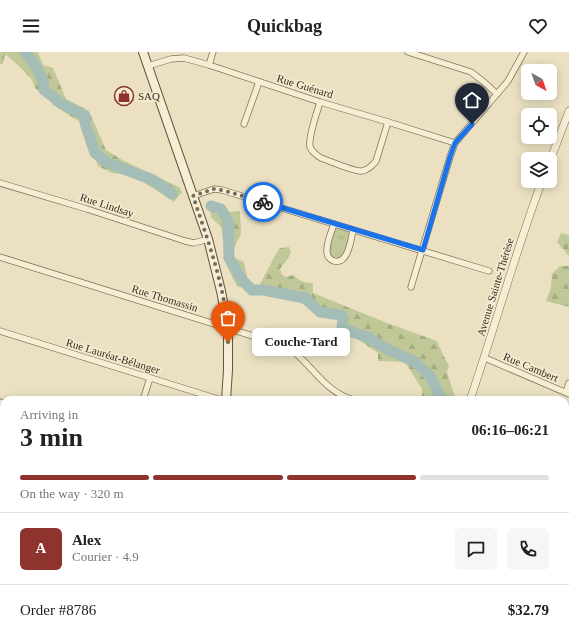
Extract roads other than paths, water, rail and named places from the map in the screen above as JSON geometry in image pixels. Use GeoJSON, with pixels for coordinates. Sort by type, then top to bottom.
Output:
{"type":"FeatureCollection","features":[{"type":"Feature","properties":{"kind":"main road"},"geometry":{"type":"LineString","coordinates":[[143,52],[208,238],[228,328],[226,396]]}},
{"type":"Feature","properties":{"kind":"street"},"geometry":{"type":"LineString","coordinates":[[209,65],[212,52]]}},
{"type":"Feature","properties":{"kind":"street"},"geometry":{"type":"LineString","coordinates":[[408,52],[471,72],[497,94]]}},
{"type":"Feature","properties":{"kind":"street"},"geometry":{"type":"LineString","coordinates":[[412,287],[455,143],[508,81],[524,52]]}},
{"type":"Feature","properties":{"kind":"street","name":"Rue Guénard"},"geometry":{"type":"LineString","coordinates":[[148,66],[184,58],[320,102],[455,143]]}},
{"type":"Feature","properties":{"kind":"street"},"geometry":{"type":"LineString","coordinates":[[244,124],[259,82]]}},
{"type":"Feature","properties":{"kind":"street"},"geometry":{"type":"LineString","coordinates":[[320,102],[310,140],[311,148],[321,158],[356,170],[363,171],[371,167],[376,162],[388,122]]}},
{"type":"Feature","properties":{"kind":"street"},"geometry":{"type":"LineString","coordinates":[[553,152],[569,112]]}},
{"type":"Feature","properties":{"kind":"street","name":"Rue Lindsay"},"geometry":{"type":"LineString","coordinates":[[0,183],[87,209],[185,241],[194,243],[208,238]]}},
{"type":"Feature","properties":{"kind":"street","name":"Avenue Sainte-Thérèse"},"geometry":{"type":"LineString","coordinates":[[471,396],[485,358],[521,239],[539,188]]}},
{"type":"Feature","properties":{"kind":"street"},"geometry":{"type":"LineString","coordinates":[[193,196],[214,189],[222,190],[489,271]]}},
{"type":"Feature","properties":{"kind":"street"},"geometry":{"type":"LineString","coordinates":[[334,224],[327,252],[328,257],[333,261],[340,261],[344,258],[348,252],[354,230]]}},
{"type":"Feature","properties":{"kind":"street","name":"Rue Thomassin"},"geometry":{"type":"LineString","coordinates":[[0,257],[288,347],[298,354],[325,384],[338,394],[343,396]]}},
{"type":"Feature","properties":{"kind":"street","name":"Rue Lauréat-Bélanger"},"geometry":{"type":"LineString","coordinates":[[0,331],[208,396]]}},
{"type":"Feature","properties":{"kind":"street","name":"Rue Cambert"},"geometry":{"type":"LineString","coordinates":[[485,358],[567,393]]}},
{"type":"Feature","properties":{"kind":"street"},"geometry":{"type":"LineString","coordinates":[[144,396],[150,378]]}},
{"type":"Feature","properties":{"kind":"street"},"geometry":{"type":"LineString","coordinates":[[567,393],[569,383]]}},
{"type":"Feature","properties":{"kind":"waterway"},"geometry":{"type":"LineString","coordinates":[[25,52],[36,66],[43,81],[44,90],[61,103],[85,116],[85,123],[95,153],[108,163],[153,180],[172,194]]}},
{"type":"Feature","properties":{"kind":"waterway"},"geometry":{"type":"LineString","coordinates":[[211,206],[221,209],[228,221],[229,258],[243,281],[252,290],[263,290],[305,298],[320,312],[341,315],[343,318],[342,326],[344,329],[367,337],[385,348],[415,362],[430,376],[440,396]]}},
{"type":"Feature","properties":{"kind":"place","name":"SAQ"},"geometry":{"type":"Point","coordinates":[124,96]}},
{"type":"Feature","properties":{"kind":"place","name":"Couche-Tard"},"geometry":{"type":"Point","coordinates":[228,342]}}]}
